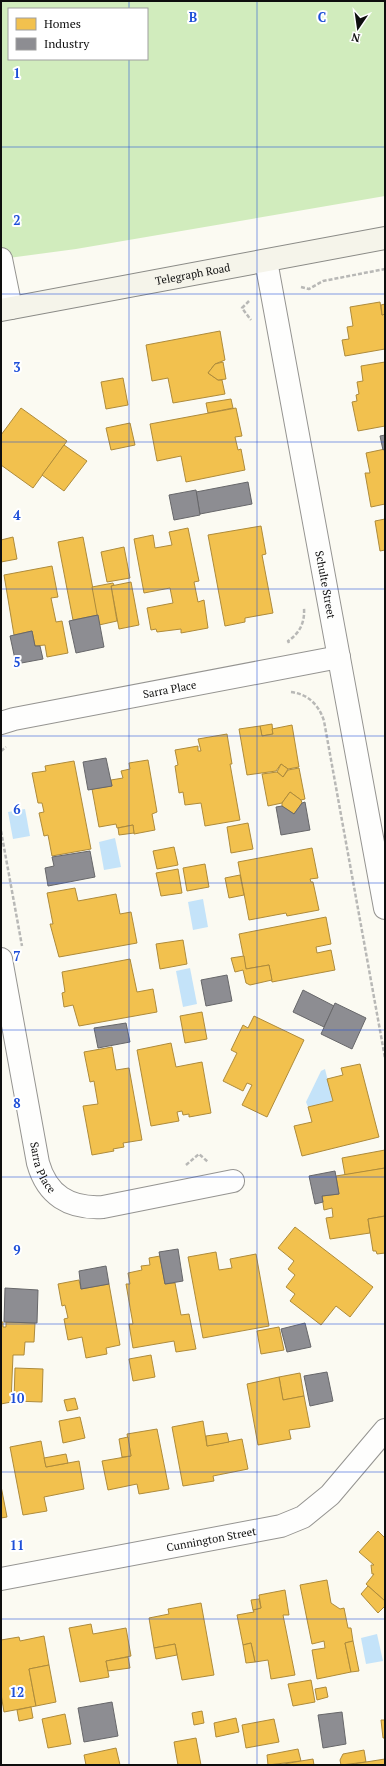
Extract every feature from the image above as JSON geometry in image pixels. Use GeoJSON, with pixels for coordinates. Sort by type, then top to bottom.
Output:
{"type":"FeatureCollection","features":[{"type":"Feature","properties":{"kind":"street","name":"Telegraph Road"},"geometry":{"type":"LineString","coordinates":[[6,309],[385,238]]}},
{"type":"Feature","properties":{"kind":"street"},"geometry":{"type":"LineString","coordinates":[[1,259],[6,309]]}},
{"type":"Feature","properties":{"kind":"street","name":"Schulte Street"},"geometry":{"type":"LineString","coordinates":[[266,261],[385,908]]}},
{"type":"Feature","properties":{"kind":"street","name":"Sarra Place"},"geometry":{"type":"LineString","coordinates":[[1,724],[14,719],[339,657]]}},
{"type":"Feature","properties":{"kind":"street","name":"Sarra Place"},"geometry":{"type":"LineString","coordinates":[[1,959],[38,1163],[54,1203],[102,1208],[231,1181]]}},
{"type":"Feature","properties":{"kind":"street","name":"Cunnington Street"},"geometry":{"type":"LineString","coordinates":[[1,1579],[281,1526],[303,1517],[330,1495],[385,1430]]}},
{"type":"Feature","properties":{"kind":"path"},"geometry":{"type":"LineString","coordinates":[[301,287],[309,289],[322,281],[385,269]]}},
{"type":"Feature","properties":{"kind":"path"},"geometry":{"type":"LineString","coordinates":[[249,300],[242,308],[249,315],[253,327]]}},
{"type":"Feature","properties":{"kind":"path"},"geometry":{"type":"LineString","coordinates":[[291,645],[288,640],[299,631],[304,620],[302,600]]}},
{"type":"Feature","properties":{"kind":"path"},"geometry":{"type":"LineString","coordinates":[[287,692],[298,693],[312,701],[321,712],[324,720],[385,1058]]}},
{"type":"Feature","properties":{"kind":"path"},"geometry":{"type":"LineString","coordinates":[[1,751],[11,744]]}},
{"type":"Feature","properties":{"kind":"path"},"geometry":{"type":"LineString","coordinates":[[1,831],[22,951]]}},
{"type":"Feature","properties":{"kind":"path"},"geometry":{"type":"LineString","coordinates":[[180,1168],[192,1162],[199,1154],[231,1181]]}},
{"type":"Feature","properties":{"kind":"green space"},"geometry":{"type":"Polygon","coordinates":[[[1,1],[385,1],[385,196],[76,249],[1,259],[1,1]]]}},
{"type":"Feature","properties":{"kind":"water"},"geometry":{"type":"Polygon","coordinates":[[[25,809],[30,836],[13,839],[8,812],[25,809]]]}},
{"type":"Feature","properties":{"kind":"water"},"geometry":{"type":"Polygon","coordinates":[[[115,838],[121,867],[104,870],[99,842],[115,838]]]}},
{"type":"Feature","properties":{"kind":"water"},"geometry":{"type":"Polygon","coordinates":[[[203,899],[208,927],[193,930],[188,902],[203,899]]]}},
{"type":"Feature","properties":{"kind":"water"},"geometry":{"type":"Polygon","coordinates":[[[190,968],[197,1004],[183,1007],[176,971],[190,968]]]}},
{"type":"Feature","properties":{"kind":"water"},"geometry":{"type":"Polygon","coordinates":[[[325,1069],[333,1101],[308,1107],[306,1102],[321,1071],[325,1069]]]}},
{"type":"Feature","properties":{"kind":"water"},"geometry":{"type":"Polygon","coordinates":[[[377,1634],[383,1661],[366,1664],[361,1638],[377,1634]]]}},
{"type":"Feature","properties":{"kind":"building: Homes"},"geometry":{"type":"Polygon","coordinates":[[[380,302],[382,315],[385,314],[385,349],[345,356],[342,340],[349,339],[347,327],[353,326],[350,307],[380,302]]]}},
{"type":"Feature","properties":{"kind":"building: Homes"},"geometry":{"type":"Polygon","coordinates":[[[385,304],[385,314],[382,315],[381,305],[385,304]]]}},
{"type":"Feature","properties":{"kind":"building: Homes"},"geometry":{"type":"Polygon","coordinates":[[[220,331],[225,360],[215,364],[208,373],[218,380],[222,380],[225,394],[173,403],[168,378],[152,381],[146,345],[220,331]]]}},
{"type":"Feature","properties":{"kind":"building: Homes"},"geometry":{"type":"Polygon","coordinates":[[[223,362],[226,379],[218,380],[208,373],[215,364],[223,362]]]}},
{"type":"Feature","properties":{"kind":"building: Homes"},"geometry":{"type":"Polygon","coordinates":[[[385,362],[385,426],[358,431],[352,402],[357,401],[356,395],[359,394],[357,382],[363,381],[361,366],[385,362]]]}},
{"type":"Feature","properties":{"kind":"building: Homes"},"geometry":{"type":"Polygon","coordinates":[[[123,378],[128,405],[106,409],[101,382],[123,378]]]}},
{"type":"Feature","properties":{"kind":"building: Homes"},"geometry":{"type":"Polygon","coordinates":[[[231,399],[233,408],[208,413],[206,403],[231,399]]]}},
{"type":"Feature","properties":{"kind":"building: Homes"},"geometry":{"type":"Polygon","coordinates":[[[21,408],[67,441],[33,488],[1,465],[1,435],[21,408]]]}},
{"type":"Feature","properties":{"kind":"building: Homes"},"geometry":{"type":"Polygon","coordinates":[[[236,408],[242,436],[235,437],[238,450],[241,449],[245,470],[186,482],[181,456],[157,461],[150,424],[236,408]]]}},
{"type":"Feature","properties":{"kind":"building: Homes"},"geometry":{"type":"Polygon","coordinates":[[[130,423],[135,445],[111,450],[106,428],[130,423]]]}},
{"type":"Feature","properties":{"kind":"building: Homes"},"geometry":{"type":"Polygon","coordinates":[[[64,445],[87,461],[64,491],[42,475],[64,445]]]}},
{"type":"Feature","properties":{"kind":"building: Homes"},"geometry":{"type":"Polygon","coordinates":[[[385,449],[385,504],[371,507],[365,473],[370,473],[366,453],[385,449]]]}},
{"type":"Feature","properties":{"kind":"building: Homes"},"geometry":{"type":"Polygon","coordinates":[[[385,519],[385,550],[380,551],[375,521],[385,519]]]}},
{"type":"Feature","properties":{"kind":"building: Homes"},"geometry":{"type":"Polygon","coordinates":[[[261,526],[266,554],[262,555],[273,613],[245,618],[245,622],[225,626],[208,535],[261,526]]]}},
{"type":"Feature","properties":{"kind":"building: Homes"},"geometry":{"type":"Polygon","coordinates":[[[188,528],[199,581],[194,582],[198,602],[204,600],[208,628],[181,633],[181,629],[157,632],[156,629],[151,630],[147,608],[173,603],[170,588],[144,593],[134,539],[153,535],[155,548],[172,545],[169,532],[188,528]]]}},
{"type":"Feature","properties":{"kind":"building: Homes"},"geometry":{"type":"Polygon","coordinates":[[[13,537],[17,559],[1,562],[1,540],[13,537]]]}},
{"type":"Feature","properties":{"kind":"building: Homes"},"geometry":{"type":"Polygon","coordinates":[[[83,537],[98,615],[73,620],[58,542],[83,537]]]}},
{"type":"Feature","properties":{"kind":"building: Homes"},"geometry":{"type":"Polygon","coordinates":[[[124,547],[130,578],[107,582],[101,552],[124,547]]]}},
{"type":"Feature","properties":{"kind":"building: Homes"},"geometry":{"type":"Polygon","coordinates":[[[52,566],[58,597],[51,598],[56,622],[62,621],[68,653],[47,657],[45,645],[35,646],[32,631],[14,635],[4,575],[52,566]]]}},
{"type":"Feature","properties":{"kind":"building: Homes"},"geometry":{"type":"Polygon","coordinates":[[[131,582],[139,625],[119,629],[111,586],[131,582]]]}},
{"type":"Feature","properties":{"kind":"building: Homes"},"geometry":{"type":"Polygon","coordinates":[[[113,583],[114,585],[111,586],[117,621],[99,625],[92,587],[113,583]]]}},
{"type":"Feature","properties":{"kind":"building: Homes"},"geometry":{"type":"Polygon","coordinates":[[[272,724],[273,734],[262,736],[260,726],[272,724]]]}},
{"type":"Feature","properties":{"kind":"building: Homes"},"geometry":{"type":"Polygon","coordinates":[[[292,725],[299,767],[288,769],[281,764],[276,771],[247,775],[239,729],[260,726],[262,736],[273,734],[272,729],[292,725]]]}},
{"type":"Feature","properties":{"kind":"building: Homes"},"geometry":{"type":"Polygon","coordinates":[[[227,734],[232,764],[230,764],[240,820],[205,826],[201,803],[185,805],[183,792],[179,793],[175,766],[178,765],[175,750],[198,746],[198,751],[201,751],[198,739],[227,734]]]}},
{"type":"Feature","properties":{"kind":"building: Homes"},"geometry":{"type":"Polygon","coordinates":[[[148,760],[157,812],[152,814],[155,830],[134,834],[133,825],[117,828],[116,824],[99,827],[92,789],[112,786],[111,780],[123,778],[121,771],[130,769],[129,763],[148,760]]]}},
{"type":"Feature","properties":{"kind":"building: Homes"},"geometry":{"type":"Polygon","coordinates":[[[74,761],[91,849],[52,856],[48,835],[44,836],[39,813],[44,812],[42,803],[38,803],[32,773],[46,771],[45,766],[74,761]]]}},
{"type":"Feature","properties":{"kind":"building: Homes"},"geometry":{"type":"Polygon","coordinates":[[[281,764],[288,769],[283,777],[277,772],[281,764]]]}},
{"type":"Feature","properties":{"kind":"building: Homes"},"geometry":{"type":"Polygon","coordinates":[[[299,768],[305,799],[301,800],[290,792],[282,803],[268,806],[262,774],[277,772],[283,777],[288,770],[299,768]]]}},
{"type":"Feature","properties":{"kind":"building: Homes"},"geometry":{"type":"Polygon","coordinates":[[[290,792],[301,800],[302,803],[294,814],[282,806],[282,803],[290,792]]]}},
{"type":"Feature","properties":{"kind":"building: Homes"},"geometry":{"type":"Polygon","coordinates":[[[248,823],[253,849],[231,853],[227,827],[248,823]]]}},
{"type":"Feature","properties":{"kind":"building: Homes"},"geometry":{"type":"Polygon","coordinates":[[[133,825],[134,833],[119,835],[118,828],[133,825]]]}},
{"type":"Feature","properties":{"kind":"building: Homes"},"geometry":{"type":"Polygon","coordinates":[[[174,847],[178,865],[157,869],[153,851],[174,847]]]}},
{"type":"Feature","properties":{"kind":"building: Homes"},"geometry":{"type":"Polygon","coordinates":[[[312,848],[318,878],[310,879],[311,882],[313,882],[319,910],[287,916],[286,913],[249,920],[238,862],[312,848]]]}},
{"type":"Feature","properties":{"kind":"building: Homes"},"geometry":{"type":"Polygon","coordinates":[[[205,864],[209,887],[187,891],[183,868],[205,864]]]}},
{"type":"Feature","properties":{"kind":"building: Homes"},"geometry":{"type":"Polygon","coordinates":[[[178,869],[182,893],[161,896],[156,873],[178,869]]]}},
{"type":"Feature","properties":{"kind":"building: Homes"},"geometry":{"type":"Polygon","coordinates":[[[240,875],[244,895],[229,898],[225,878],[240,875]]]}},
{"type":"Feature","properties":{"kind":"building: Homes"},"geometry":{"type":"Polygon","coordinates":[[[75,888],[78,901],[116,894],[120,914],[131,912],[137,943],[59,957],[50,924],[53,924],[47,893],[75,888]]]}},
{"type":"Feature","properties":{"kind":"building: Homes"},"geometry":{"type":"Polygon","coordinates":[[[326,917],[331,944],[316,947],[317,953],[331,950],[335,970],[272,982],[269,965],[246,969],[239,934],[326,917]]]}},
{"type":"Feature","properties":{"kind":"building: Homes"},"geometry":{"type":"Polygon","coordinates":[[[183,940],[187,964],[160,969],[156,944],[183,940]]]}},
{"type":"Feature","properties":{"kind":"building: Homes"},"geometry":{"type":"Polygon","coordinates":[[[244,956],[246,969],[269,965],[272,980],[250,985],[246,983],[243,970],[235,972],[231,958],[244,956]]]}},
{"type":"Feature","properties":{"kind":"building: Homes"},"geometry":{"type":"Polygon","coordinates":[[[130,959],[137,992],[153,989],[157,1012],[79,1026],[73,1005],[64,1007],[62,993],[65,992],[62,972],[130,959]]]}},
{"type":"Feature","properties":{"kind":"building: Homes"},"geometry":{"type":"Polygon","coordinates":[[[202,1012],[207,1039],[185,1043],[180,1016],[202,1012]]]}},
{"type":"Feature","properties":{"kind":"building: Homes"},"geometry":{"type":"Polygon","coordinates":[[[254,1016],[304,1040],[267,1117],[242,1105],[252,1085],[247,1083],[243,1091],[223,1081],[237,1053],[231,1050],[243,1025],[248,1028],[254,1016]]]}},
{"type":"Feature","properties":{"kind":"building: Homes"},"geometry":{"type":"Polygon","coordinates":[[[171,1043],[176,1067],[202,1062],[211,1113],[189,1117],[189,1114],[183,1115],[182,1111],[177,1112],[179,1121],[151,1126],[137,1050],[171,1043]]]}},
{"type":"Feature","properties":{"kind":"building: Homes"},"geometry":{"type":"Polygon","coordinates":[[[112,1047],[116,1070],[129,1068],[142,1140],[123,1143],[124,1147],[113,1149],[114,1151],[92,1155],[83,1106],[98,1104],[94,1081],[90,1082],[84,1052],[112,1047]]]}},
{"type":"Feature","properties":{"kind":"building: Homes"},"geometry":{"type":"Polygon","coordinates":[[[360,1064],[379,1137],[302,1156],[294,1126],[312,1122],[308,1107],[333,1101],[327,1079],[343,1075],[341,1068],[360,1064]]]}},
{"type":"Feature","properties":{"kind":"building: Homes"},"geometry":{"type":"Polygon","coordinates":[[[385,1150],[385,1168],[345,1175],[342,1158],[385,1150]]]}},
{"type":"Feature","properties":{"kind":"building: Homes"},"geometry":{"type":"Polygon","coordinates":[[[385,1168],[385,1216],[368,1219],[370,1233],[330,1239],[326,1218],[333,1217],[332,1208],[324,1210],[322,1196],[339,1194],[336,1176],[385,1168]]]}},
{"type":"Feature","properties":{"kind":"building: Homes"},"geometry":{"type":"Polygon","coordinates":[[[385,1216],[385,1253],[377,1254],[376,1251],[373,1251],[368,1219],[385,1216]]]}},
{"type":"Feature","properties":{"kind":"building: Homes"},"geometry":{"type":"Polygon","coordinates":[[[295,1227],[373,1287],[350,1317],[336,1306],[321,1325],[290,1301],[295,1294],[286,1287],[295,1275],[288,1269],[294,1261],[278,1248],[295,1227]]]}},
{"type":"Feature","properties":{"kind":"building: Homes"},"geometry":{"type":"Polygon","coordinates":[[[216,1252],[219,1270],[232,1268],[230,1259],[256,1254],[269,1326],[203,1338],[188,1257],[216,1252]]]}},
{"type":"Feature","properties":{"kind":"building: Homes"},"geometry":{"type":"Polygon","coordinates":[[[160,1256],[165,1284],[175,1283],[181,1315],[189,1314],[196,1349],[176,1352],[174,1341],[133,1348],[129,1324],[133,1324],[126,1284],[130,1284],[128,1273],[142,1270],[141,1266],[150,1265],[149,1258],[160,1256]]]}},
{"type":"Feature","properties":{"kind":"building: Homes"},"geometry":{"type":"Polygon","coordinates":[[[79,1280],[81,1289],[109,1284],[120,1345],[106,1348],[107,1354],[86,1358],[82,1337],[68,1340],[64,1319],[68,1318],[65,1305],[62,1306],[58,1284],[79,1280]]]}},
{"type":"Feature","properties":{"kind":"building: Homes"},"geometry":{"type":"Polygon","coordinates":[[[1,1322],[3,1322],[3,1327],[6,1327],[6,1322],[35,1323],[34,1342],[25,1342],[24,1355],[13,1355],[11,1402],[1,1404],[1,1322]]]}},
{"type":"Feature","properties":{"kind":"building: Homes"},"geometry":{"type":"Polygon","coordinates":[[[279,1327],[284,1350],[261,1354],[257,1331],[279,1327]]]}},
{"type":"Feature","properties":{"kind":"building: Homes"},"geometry":{"type":"Polygon","coordinates":[[[151,1355],[155,1377],[133,1381],[129,1359],[151,1355]]]}},
{"type":"Feature","properties":{"kind":"building: Homes"},"geometry":{"type":"Polygon","coordinates":[[[15,1368],[43,1369],[42,1402],[14,1401],[15,1368]]]}},
{"type":"Feature","properties":{"kind":"building: Homes"},"geometry":{"type":"Polygon","coordinates":[[[300,1373],[304,1396],[283,1400],[279,1377],[300,1373]]]}},
{"type":"Feature","properties":{"kind":"building: Homes"},"geometry":{"type":"Polygon","coordinates":[[[279,1377],[283,1400],[304,1396],[310,1427],[289,1430],[291,1439],[258,1445],[247,1384],[279,1377]]]}},
{"type":"Feature","properties":{"kind":"building: Homes"},"geometry":{"type":"Polygon","coordinates":[[[75,1398],[78,1409],[67,1411],[64,1400],[75,1398]]]}},
{"type":"Feature","properties":{"kind":"building: Homes"},"geometry":{"type":"Polygon","coordinates":[[[80,1417],[85,1438],[63,1443],[59,1421],[80,1417]]]}},
{"type":"Feature","properties":{"kind":"building: Homes"},"geometry":{"type":"Polygon","coordinates":[[[203,1421],[207,1446],[242,1439],[248,1469],[213,1476],[214,1481],[183,1486],[172,1427],[203,1421]]]}},
{"type":"Feature","properties":{"kind":"building: Homes"},"geometry":{"type":"Polygon","coordinates":[[[157,1429],[169,1489],[139,1494],[137,1484],[108,1490],[102,1461],[131,1456],[127,1434],[157,1429]]]}},
{"type":"Feature","properties":{"kind":"building: Homes"},"geometry":{"type":"Polygon","coordinates":[[[227,1433],[229,1442],[207,1446],[206,1436],[227,1433]]]}},
{"type":"Feature","properties":{"kind":"building: Homes"},"geometry":{"type":"Polygon","coordinates":[[[128,1437],[131,1456],[122,1457],[119,1439],[128,1437]]]}},
{"type":"Feature","properties":{"kind":"building: Homes"},"geometry":{"type":"Polygon","coordinates":[[[41,1441],[46,1467],[79,1461],[84,1489],[44,1497],[47,1511],[23,1515],[10,1447],[41,1441]]]}},
{"type":"Feature","properties":{"kind":"building: Homes"},"geometry":{"type":"Polygon","coordinates":[[[66,1454],[68,1463],[46,1467],[44,1458],[66,1454]]]}},
{"type":"Feature","properties":{"kind":"building: Homes"},"geometry":{"type":"Polygon","coordinates":[[[1,1486],[7,1517],[1,1518],[1,1486]]]}},
{"type":"Feature","properties":{"kind":"building: Homes"},"geometry":{"type":"Polygon","coordinates":[[[378,1531],[385,1538],[385,1601],[366,1584],[374,1574],[372,1574],[371,1565],[374,1565],[359,1552],[378,1531]]]}},
{"type":"Feature","properties":{"kind":"building: Homes"},"geometry":{"type":"Polygon","coordinates":[[[327,1580],[331,1603],[340,1609],[344,1608],[348,1628],[351,1628],[353,1641],[345,1643],[351,1672],[317,1679],[312,1650],[325,1648],[324,1641],[312,1644],[300,1585],[327,1580]]]}},
{"type":"Feature","properties":{"kind":"building: Homes"},"geometry":{"type":"Polygon","coordinates":[[[368,1586],[385,1601],[385,1606],[378,1613],[361,1594],[368,1586]]]}},
{"type":"Feature","properties":{"kind":"building: Homes"},"geometry":{"type":"Polygon","coordinates":[[[285,1590],[289,1615],[283,1615],[295,1675],[271,1679],[268,1660],[255,1662],[251,1643],[243,1645],[237,1615],[254,1612],[253,1610],[261,1608],[259,1595],[285,1590]]]}},
{"type":"Feature","properties":{"kind":"building: Homes"},"geometry":{"type":"Polygon","coordinates":[[[259,1599],[261,1608],[253,1610],[251,1600],[259,1599]]]}},
{"type":"Feature","properties":{"kind":"building: Homes"},"geometry":{"type":"Polygon","coordinates":[[[201,1603],[214,1675],[182,1680],[175,1644],[154,1648],[149,1618],[169,1614],[168,1609],[201,1603]]]}},
{"type":"Feature","properties":{"kind":"building: Homes"},"geometry":{"type":"Polygon","coordinates":[[[91,1624],[93,1634],[126,1628],[131,1656],[106,1661],[109,1677],[80,1682],[69,1628],[91,1624]]]}},
{"type":"Feature","properties":{"kind":"building: Homes"},"geometry":{"type":"Polygon","coordinates":[[[44,1636],[49,1665],[29,1669],[36,1706],[4,1712],[1,1694],[1,1640],[19,1637],[20,1641],[44,1636]]]}},
{"type":"Feature","properties":{"kind":"building: Homes"},"geometry":{"type":"Polygon","coordinates":[[[353,1641],[359,1671],[351,1672],[345,1643],[353,1641]]]}},
{"type":"Feature","properties":{"kind":"building: Homes"},"geometry":{"type":"Polygon","coordinates":[[[251,1643],[255,1662],[246,1663],[243,1645],[251,1643]]]}},
{"type":"Feature","properties":{"kind":"building: Homes"},"geometry":{"type":"Polygon","coordinates":[[[175,1644],[177,1655],[156,1659],[154,1648],[175,1644]]]}},
{"type":"Feature","properties":{"kind":"building: Homes"},"geometry":{"type":"Polygon","coordinates":[[[128,1657],[130,1668],[108,1671],[106,1661],[128,1657]]]}},
{"type":"Feature","properties":{"kind":"building: Homes"},"geometry":{"type":"Polygon","coordinates":[[[49,1665],[56,1702],[36,1706],[29,1669],[49,1665]]]}},
{"type":"Feature","properties":{"kind":"building: Homes"},"geometry":{"type":"Polygon","coordinates":[[[311,1680],[315,1702],[293,1706],[288,1684],[311,1680]]]}},
{"type":"Feature","properties":{"kind":"building: Homes"},"geometry":{"type":"Polygon","coordinates":[[[326,1687],[328,1697],[317,1700],[315,1689],[326,1687]]]}},
{"type":"Feature","properties":{"kind":"building: Homes"},"geometry":{"type":"Polygon","coordinates":[[[31,1707],[33,1718],[19,1721],[17,1710],[31,1707]]]}},
{"type":"Feature","properties":{"kind":"building: Homes"},"geometry":{"type":"Polygon","coordinates":[[[202,1711],[204,1723],[194,1725],[192,1713],[202,1711]]]}},
{"type":"Feature","properties":{"kind":"building: Homes"},"geometry":{"type":"Polygon","coordinates":[[[65,1714],[71,1744],[48,1748],[42,1719],[65,1714]]]}},
{"type":"Feature","properties":{"kind":"building: Homes"},"geometry":{"type":"Polygon","coordinates":[[[236,1718],[239,1732],[216,1737],[214,1723],[236,1718]]]}},
{"type":"Feature","properties":{"kind":"building: Homes"},"geometry":{"type":"Polygon","coordinates":[[[274,1719],[279,1742],[246,1748],[242,1725],[274,1719]]]}},
{"type":"Feature","properties":{"kind":"building: Homes"},"geometry":{"type":"Polygon","coordinates":[[[381,1720],[385,1720],[385,1738],[383,1738],[381,1720]]]}},
{"type":"Feature","properties":{"kind":"building: Homes"},"geometry":{"type":"Polygon","coordinates":[[[196,1738],[201,1765],[178,1765],[174,1742],[196,1738]]]}},
{"type":"Feature","properties":{"kind":"building: Homes"},"geometry":{"type":"Polygon","coordinates":[[[116,1748],[120,1765],[86,1765],[84,1755],[116,1748]]]}},
{"type":"Feature","properties":{"kind":"building: Homes"},"geometry":{"type":"Polygon","coordinates":[[[298,1749],[301,1761],[268,1765],[267,1755],[298,1749]]]}},
{"type":"Feature","properties":{"kind":"building: Homes"},"geometry":{"type":"Polygon","coordinates":[[[364,1750],[366,1762],[341,1765],[340,1760],[343,1754],[364,1750]]]}},
{"type":"Feature","properties":{"kind":"building: Homes"},"geometry":{"type":"Polygon","coordinates":[[[313,1759],[314,1765],[278,1765],[301,1761],[313,1759]]]}},
{"type":"Feature","properties":{"kind":"building: Homes"},"geometry":{"type":"Polygon","coordinates":[[[385,1759],[385,1765],[347,1765],[385,1759]]]}},
{"type":"Feature","properties":{"kind":"building: Industry"},"geometry":{"type":"Polygon","coordinates":[[[385,435],[385,449],[383,450],[380,436],[385,435]]]}},
{"type":"Feature","properties":{"kind":"building: Industry"},"geometry":{"type":"Polygon","coordinates":[[[248,482],[252,504],[200,514],[196,492],[248,482]]]}},
{"type":"Feature","properties":{"kind":"building: Industry"},"geometry":{"type":"Polygon","coordinates":[[[196,490],[200,515],[174,520],[169,495],[196,490]]]}},
{"type":"Feature","properties":{"kind":"building: Industry"},"geometry":{"type":"Polygon","coordinates":[[[98,615],[104,647],[76,653],[69,621],[98,615]]]}},
{"type":"Feature","properties":{"kind":"building: Industry"},"geometry":{"type":"Polygon","coordinates":[[[32,631],[35,646],[40,646],[43,659],[16,664],[10,636],[32,631]]]}},
{"type":"Feature","properties":{"kind":"building: Industry"},"geometry":{"type":"Polygon","coordinates":[[[106,758],[112,786],[88,790],[83,762],[106,758]]]}},
{"type":"Feature","properties":{"kind":"building: Industry"},"geometry":{"type":"Polygon","coordinates":[[[305,802],[310,830],[281,835],[276,807],[282,806],[294,814],[302,803],[305,802]]]}},
{"type":"Feature","properties":{"kind":"building: Industry"},"geometry":{"type":"Polygon","coordinates":[[[90,851],[95,877],[48,886],[45,868],[54,866],[52,857],[90,851]]]}},
{"type":"Feature","properties":{"kind":"building: Industry"},"geometry":{"type":"Polygon","coordinates":[[[227,975],[232,1001],[206,1006],[201,980],[227,975]]]}},
{"type":"Feature","properties":{"kind":"building: Industry"},"geometry":{"type":"Polygon","coordinates":[[[303,990],[334,1006],[324,1027],[293,1012],[303,990]]]}},
{"type":"Feature","properties":{"kind":"building: Industry"},"geometry":{"type":"Polygon","coordinates":[[[335,1003],[366,1018],[352,1049],[321,1034],[335,1003]]]}},
{"type":"Feature","properties":{"kind":"building: Industry"},"geometry":{"type":"Polygon","coordinates":[[[126,1023],[130,1042],[98,1048],[94,1028],[126,1023]]]}},
{"type":"Feature","properties":{"kind":"building: Industry"},"geometry":{"type":"Polygon","coordinates":[[[335,1171],[339,1194],[322,1196],[323,1202],[315,1204],[309,1176],[335,1171]]]}},
{"type":"Feature","properties":{"kind":"building: Industry"},"geometry":{"type":"Polygon","coordinates":[[[178,1249],[183,1281],[165,1284],[159,1252],[178,1249]]]}},
{"type":"Feature","properties":{"kind":"building: Industry"},"geometry":{"type":"Polygon","coordinates":[[[106,1266],[109,1284],[81,1289],[79,1271],[106,1266]]]}},
{"type":"Feature","properties":{"kind":"building: Industry"},"geometry":{"type":"Polygon","coordinates":[[[5,1288],[38,1290],[37,1323],[4,1322],[5,1288]]]}},
{"type":"Feature","properties":{"kind":"building: Industry"},"geometry":{"type":"Polygon","coordinates":[[[305,1323],[311,1347],[287,1352],[281,1329],[305,1323]]]}},
{"type":"Feature","properties":{"kind":"building: Industry"},"geometry":{"type":"Polygon","coordinates":[[[327,1372],[333,1401],[310,1406],[304,1376],[327,1372]]]}},
{"type":"Feature","properties":{"kind":"building: Industry"},"geometry":{"type":"Polygon","coordinates":[[[112,1702],[118,1736],[84,1742],[78,1708],[112,1702]]]}},
{"type":"Feature","properties":{"kind":"building: Industry"},"geometry":{"type":"Polygon","coordinates":[[[342,1712],[346,1744],[323,1748],[318,1715],[342,1712]]]}}]}
